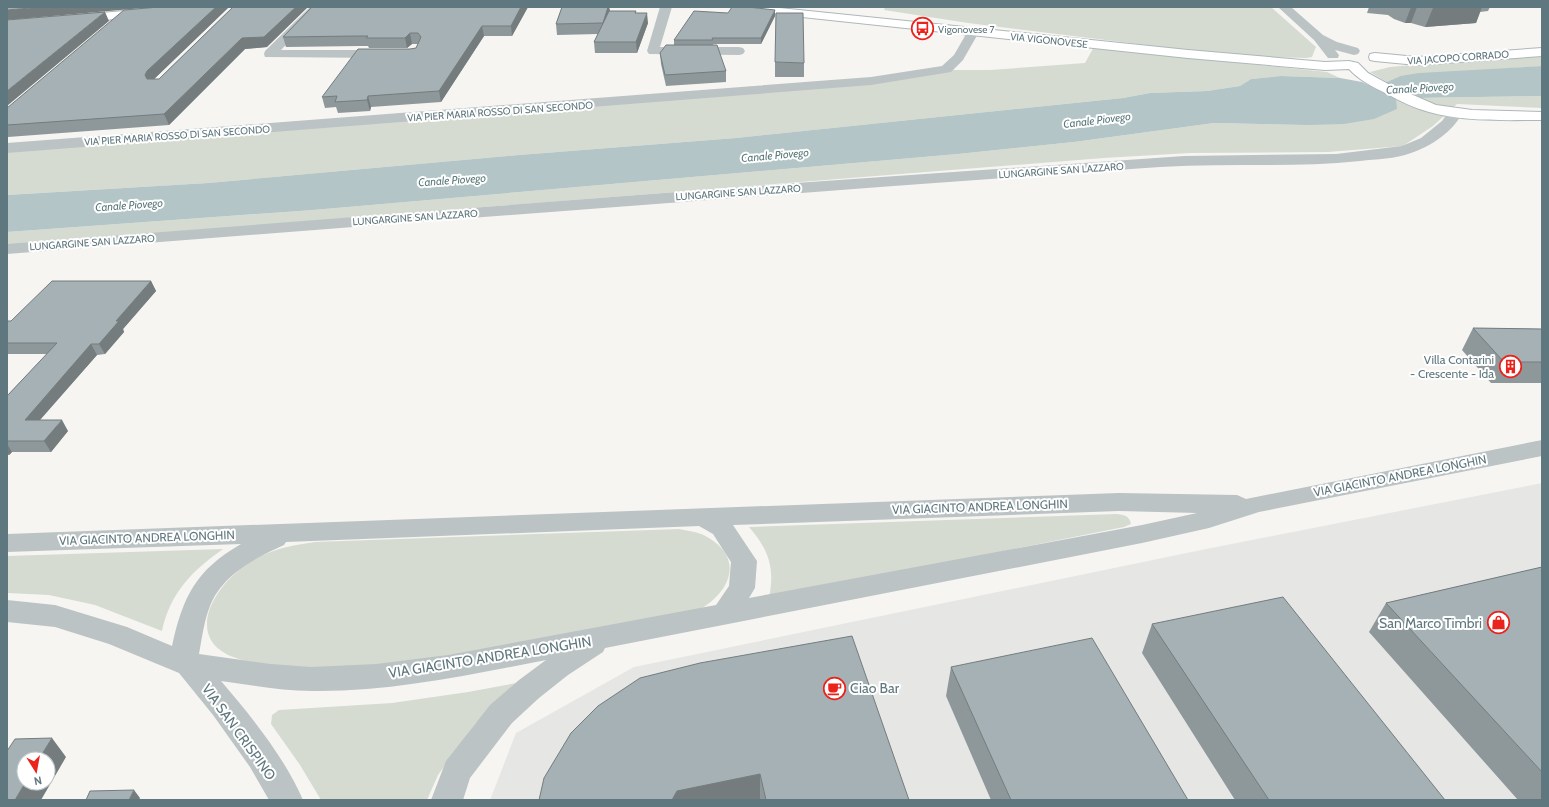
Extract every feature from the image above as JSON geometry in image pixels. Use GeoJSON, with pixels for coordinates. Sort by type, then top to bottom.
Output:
{"type":"FeatureCollection","features":[{"type":"Feature","properties":{"kind":"main road","name":"VIA VIGONOVESE"},"geometry":{"type":"LineString","coordinates":[[738,7],[1188,54],[1326,60],[1367,67],[1377,65],[1380,62],[1375,57]]}},
{"type":"Feature","properties":{"kind":"main road"},"geometry":{"type":"LineString","coordinates":[[63,20],[125,15],[153,10]]}},
{"type":"Feature","properties":{"kind":"main road"},"geometry":{"type":"LineString","coordinates":[[1354,51],[1336,52],[1326,60],[1372,80],[1409,100],[1433,109],[1455,113],[1542,116]]}},
{"type":"Feature","properties":{"kind":"main road","name":"VIA JACOPO CORRADO"},"geometry":{"type":"LineString","coordinates":[[1354,51],[1375,57],[1417,61],[1542,52]]}},
{"type":"Feature","properties":{"kind":"main road"},"geometry":{"type":"LineString","coordinates":[[1351,65],[1372,80]]}},
{"type":"Feature","properties":{"kind":"street"},"geometry":{"type":"LineString","coordinates":[[316,7],[270,54],[396,54]]}},
{"type":"Feature","properties":{"kind":"street"},"geometry":{"type":"LineString","coordinates":[[666,7],[653,51],[739,51]]}},
{"type":"Feature","properties":{"kind":"street"},"geometry":{"type":"LineString","coordinates":[[1284,7],[1318,37],[1333,45],[1354,51]]}},
{"type":"Feature","properties":{"kind":"street"},"geometry":{"type":"LineString","coordinates":[[107,30],[125,15]]}},
{"type":"Feature","properties":{"kind":"street","name":"VIA PIER MARIA ROSSO DI SAN SECONDO"},"geometry":{"type":"LineString","coordinates":[[7,148],[871,81],[946,69],[958,59],[973,32]]}},
{"type":"Feature","properties":{"kind":"street"},"geometry":{"type":"LineString","coordinates":[[1318,37],[1326,60]]}},
{"type":"Feature","properties":{"kind":"street","name":"LUNGARGINE SAN LAZZARO"},"geometry":{"type":"LineString","coordinates":[[7,248],[767,190],[1184,161],[1336,159],[1359,157],[1406,150],[1426,140],[1450,121],[1454,117],[1455,113]]}},
{"type":"Feature","properties":{"kind":"street","name":"VIA GIACINTO ANDREA LONGHIN"},"geometry":{"type":"LineString","coordinates":[[7,611],[55,616],[117,635],[186,664],[270,676],[311,679],[376,676],[448,667],[1172,528],[1209,519],[1257,504],[1542,448]]}},
{"type":"Feature","properties":{"kind":"street","name":"VIA GIACINTO ANDREA LONGHIN"},"geometry":{"type":"LineString","coordinates":[[7,543],[1119,502],[1171,504],[1257,504]]}},
{"type":"Feature","properties":{"kind":"street"},"geometry":{"type":"LineString","coordinates":[[703,517],[722,528],[744,561],[742,588],[724,615]]}},
{"type":"Feature","properties":{"kind":"street","name":"VIA GIACINTO ANDREA LONGHIN"},"geometry":{"type":"LineString","coordinates":[[186,664],[196,607],[210,583],[227,564],[249,549],[288,533]]}},
{"type":"Feature","properties":{"kind":"street"},"geometry":{"type":"LineString","coordinates":[[447,800],[457,771],[501,714],[529,689],[558,667],[603,638]]}},
{"type":"Feature","properties":{"kind":"street","name":"VIA SAN CRISPINO"},"geometry":{"type":"LineString","coordinates":[[186,664],[224,706],[261,757],[287,800]]}},
{"type":"Feature","properties":{"kind":"shaded area"},"geometry":{"type":"Polygon","coordinates":[[[885,7],[1271,7],[1316,47],[1312,57],[1306,58],[1236,56],[968,23],[884,10],[885,7]]]}},
{"type":"Feature","properties":{"kind":"shaded area"},"geometry":{"type":"Polygon","coordinates":[[[1096,43],[1240,63],[1327,72],[1340,78],[1281,76],[1251,79],[1240,86],[1207,91],[1150,93],[1123,98],[736,138],[519,155],[208,183],[7,195],[7,146],[730,91],[948,70],[990,70],[1085,63],[1096,43]]]}},
{"type":"Feature","properties":{"kind":"shaded area"},"geometry":{"type":"Polygon","coordinates":[[[1542,54],[1542,66],[1400,76],[1387,82],[1370,72],[1390,67],[1542,54]]]}},
{"type":"Feature","properties":{"kind":"shaded area"},"geometry":{"type":"Polygon","coordinates":[[[1390,96],[1414,98],[1542,96],[1542,108],[1457,104],[1433,126],[1403,146],[1328,152],[1190,153],[1104,158],[7,245],[7,232],[313,210],[958,154],[1074,142],[1214,123],[1306,125],[1390,96]]]}},
{"type":"Feature","properties":{"kind":"shaded area"},"geometry":{"type":"Polygon","coordinates":[[[1542,483],[1542,800],[490,800],[516,733],[634,667],[1206,549],[1542,483]]]}},
{"type":"Feature","properties":{"kind":"shaded area"},"geometry":{"type":"Polygon","coordinates":[[[1116,514],[1127,517],[1131,524],[1124,527],[769,598],[771,587],[771,568],[769,560],[756,535],[749,527],[1116,514]]]}},
{"type":"Feature","properties":{"kind":"shaded area"},"geometry":{"type":"Polygon","coordinates":[[[679,529],[698,533],[709,538],[720,547],[727,556],[730,566],[729,576],[725,586],[710,603],[699,610],[458,655],[355,667],[321,668],[253,662],[230,656],[215,646],[208,633],[208,618],[213,602],[222,587],[236,573],[252,561],[291,546],[315,542],[679,529]]]}},
{"type":"Feature","properties":{"kind":"shaded area"},"geometry":{"type":"Polygon","coordinates":[[[223,549],[212,557],[184,584],[171,605],[162,631],[95,605],[49,595],[7,593],[7,556],[223,549]]]}},
{"type":"Feature","properties":{"kind":"shaded area"},"geometry":{"type":"Polygon","coordinates":[[[516,683],[475,724],[438,775],[427,800],[321,800],[300,765],[271,724],[272,715],[279,710],[392,703],[468,692],[516,683]]]}},
{"type":"Feature","properties":{"kind":"water","name":"Canale Piovego"},"geometry":{"type":"Polygon","coordinates":[[[1542,66],[1542,96],[1414,98],[1391,96],[1396,99],[1397,109],[1374,119],[1344,124],[1306,125],[1214,123],[1074,142],[958,154],[313,210],[7,232],[7,195],[208,183],[519,155],[736,138],[1123,98],[1150,93],[1207,91],[1240,86],[1251,79],[1281,76],[1340,78],[1362,82],[1373,87],[1387,86],[1387,82],[1400,76],[1419,73],[1542,66]]]}},
{"type":"Feature","properties":{"kind":"building"},"geometry":{"type":"Polygon","coordinates":[[[7,7],[42,7],[7,10],[7,7]]]}},
{"type":"Feature","properties":{"kind":"building"},"geometry":{"type":"Polygon","coordinates":[[[159,7],[216,7],[147,71],[145,75],[147,79],[159,79],[233,7],[296,7],[264,37],[242,38],[164,114],[7,125],[7,108],[124,10],[159,7]]]}},
{"type":"Feature","properties":{"kind":"building"},"geometry":{"type":"Polygon","coordinates":[[[312,7],[521,7],[511,26],[482,26],[439,91],[368,96],[367,100],[335,102],[337,96],[322,97],[358,49],[416,48],[421,37],[418,33],[410,33],[405,38],[366,38],[368,36],[283,37],[312,7]]]}},
{"type":"Feature","properties":{"kind":"building"},"geometry":{"type":"Polygon","coordinates":[[[562,7],[608,7],[603,23],[556,24],[562,7]]]}},
{"type":"Feature","properties":{"kind":"building"},"geometry":{"type":"Polygon","coordinates":[[[732,7],[775,10],[761,38],[674,40],[694,11],[728,13],[732,7]]]}},
{"type":"Feature","properties":{"kind":"building"},"geometry":{"type":"Polygon","coordinates":[[[609,11],[636,11],[635,13],[647,13],[636,42],[594,42],[609,11]]]}},
{"type":"Feature","properties":{"kind":"building"},"geometry":{"type":"Polygon","coordinates":[[[105,12],[7,91],[7,20],[105,12]]]}},
{"type":"Feature","properties":{"kind":"building"},"geometry":{"type":"Polygon","coordinates":[[[776,13],[803,13],[804,63],[775,62],[776,13]]]}},
{"type":"Feature","properties":{"kind":"building"},"geometry":{"type":"Polygon","coordinates":[[[666,45],[717,45],[726,71],[665,75],[660,53],[666,45]]]}},
{"type":"Feature","properties":{"kind":"building"},"geometry":{"type":"Polygon","coordinates":[[[52,281],[151,281],[116,321],[119,321],[99,344],[91,344],[25,420],[62,420],[44,441],[7,441],[7,396],[57,343],[7,343],[7,321],[11,321],[52,281]]]}},
{"type":"Feature","properties":{"kind":"building"},"geometry":{"type":"Polygon","coordinates":[[[1473,328],[1542,329],[1542,362],[1504,362],[1473,328]]]}},
{"type":"Feature","properties":{"kind":"building"},"geometry":{"type":"Polygon","coordinates":[[[1542,567],[1542,772],[1386,603],[1542,567]]]}},
{"type":"Feature","properties":{"kind":"building"},"geometry":{"type":"Polygon","coordinates":[[[1283,597],[1445,800],[1269,800],[1152,624],[1283,597]]]}},
{"type":"Feature","properties":{"kind":"building"},"geometry":{"type":"Polygon","coordinates":[[[852,636],[909,800],[766,800],[760,774],[677,791],[672,800],[539,800],[544,778],[571,733],[598,706],[640,678],[700,663],[852,636]]]}},
{"type":"Feature","properties":{"kind":"building"},"geometry":{"type":"Polygon","coordinates":[[[1092,638],[1188,800],[1011,800],[951,667],[1092,638]]]}},
{"type":"Feature","properties":{"kind":"building"},"geometry":{"type":"Polygon","coordinates":[[[52,738],[44,751],[16,751],[16,791],[20,791],[15,800],[7,800],[7,751],[15,739],[52,738]]]}},
{"type":"Feature","properties":{"kind":"building"},"geometry":{"type":"Polygon","coordinates":[[[134,790],[129,800],[86,800],[90,791],[134,790]]]}},
{"type":"Feature","properties":{"kind":"place","name":"Vigonovese 7"},"geometry":{"type":"Point","coordinates":[923,29]}},
{"type":"Feature","properties":{"kind":"place","name":"Villa Contarini - Crescente - Ida"},"geometry":{"type":"Point","coordinates":[1510,367]}},
{"type":"Feature","properties":{"kind":"place","name":"San Marco Timbri"},"geometry":{"type":"Point","coordinates":[1498,623]}},
{"type":"Feature","properties":{"kind":"place","name":"Ciao Bar"},"geometry":{"type":"Point","coordinates":[835,688]}}]}
